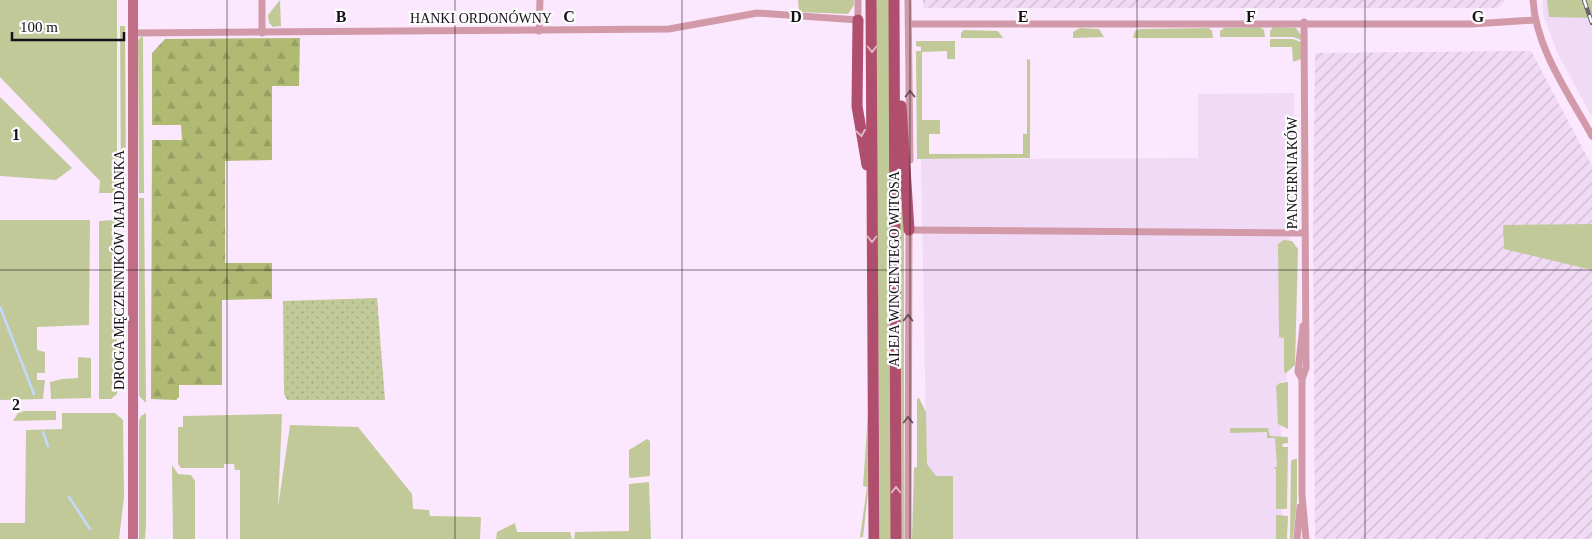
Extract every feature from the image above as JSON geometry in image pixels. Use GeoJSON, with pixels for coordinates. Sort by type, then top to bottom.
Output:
{"type":"FeatureCollection","features":[{"type":"Feature","properties":{"kind":"main road","name":"ALEJA WINCENTEGO WITOSA"},"geometry":{"type":"LineString","coordinates":[[871,0],[874,539]]}},
{"type":"Feature","properties":{"kind":"main road","name":"ALEJA WINCENTEGO WITOSA"},"geometry":{"type":"LineString","coordinates":[[894,0],[896,539]]}},
{"type":"Feature","properties":{"kind":"main road"},"geometry":{"type":"LineString","coordinates":[[858,20],[857,106],[872,190]]}},
{"type":"Feature","properties":{"kind":"main road"},"geometry":{"type":"LineString","coordinates":[[894,62],[902,112],[908,230]]}},
{"type":"Feature","properties":{"kind":"main road"},"geometry":{"type":"LineString","coordinates":[[866,407],[872,339]]}},
{"type":"Feature","properties":{"kind":"street","name":"DROGA MĘCZENNIKÓW MAJDANKA"},"geometry":{"type":"LineString","coordinates":[[132,0],[133,539]]}},
{"type":"Feature","properties":{"kind":"street"},"geometry":{"type":"LineString","coordinates":[[262,0],[262,32]]}},
{"type":"Feature","properties":{"kind":"street"},"geometry":{"type":"LineString","coordinates":[[539,30],[540,0]]}},
{"type":"Feature","properties":{"kind":"street"},"geometry":{"type":"LineString","coordinates":[[858,0],[858,20]]}},
{"type":"Feature","properties":{"kind":"street","name":"ALEJA WINCENTEGO WITOSA"},"geometry":{"type":"LineString","coordinates":[[908,0],[908,539]]}},
{"type":"Feature","properties":{"kind":"street"},"geometry":{"type":"LineString","coordinates":[[1533,0],[1535,20],[1546,49],[1592,136]]}},
{"type":"Feature","properties":{"kind":"street","name":"HANKI ORDONÓWNY"},"geometry":{"type":"LineString","coordinates":[[133,33],[669,29],[757,13],[858,20]]}},
{"type":"Feature","properties":{"kind":"street"},"geometry":{"type":"LineString","coordinates":[[909,24],[1304,22],[1472,24],[1535,20]]}},
{"type":"Feature","properties":{"kind":"street","name":"PANCERNIAKÓW"},"geometry":{"type":"LineString","coordinates":[[1304,22],[1304,323],[1306,368],[1302,379],[1302,494],[1306,539]]}},
{"type":"Feature","properties":{"kind":"street"},"geometry":{"type":"LineString","coordinates":[[908,230],[1304,233]]}},
{"type":"Feature","properties":{"kind":"street","name":"PANCERNIAKÓW"},"geometry":{"type":"LineString","coordinates":[[1297,539],[1302,494]]}},
{"type":"Feature","properties":{"kind":"shaded area"},"geometry":{"type":"Polygon","coordinates":[[[923,0],[1506,0],[1498,8],[923,8],[923,0]]]}},
{"type":"Feature","properties":{"kind":"shaded area"},"geometry":{"type":"Polygon","coordinates":[[[1543,0],[1592,0],[1592,117],[1558,54],[1543,14],[1543,0]]]}},
{"type":"Feature","properties":{"kind":"shaded area"},"geometry":{"type":"Polygon","coordinates":[[[1531,51],[1592,166],[1592,539],[1315,539],[1313,236],[1315,53],[1531,51]]]}},
{"type":"Feature","properties":{"kind":"shaded area"},"geometry":{"type":"Polygon","coordinates":[[[1294,93],[1294,225],[1289,225],[1287,381],[1280,382],[1283,539],[928,539],[921,159],[1198,158],[1198,94],[1294,93]]]}},
{"type":"Feature","properties":{"kind":"green space"},"geometry":{"type":"Polygon","coordinates":[[[0,0],[117,0],[117,193],[99,193],[100,181],[0,77],[0,0]]]}},
{"type":"Feature","properties":{"kind":"green space"},"geometry":{"type":"Polygon","coordinates":[[[280,0],[281,26],[273,27],[269,23],[268,15],[280,0]]]}},
{"type":"Feature","properties":{"kind":"green space"},"geometry":{"type":"Polygon","coordinates":[[[798,0],[854,0],[854,5],[848,14],[799,12],[798,0]]]}},
{"type":"Feature","properties":{"kind":"green space"},"geometry":{"type":"Polygon","coordinates":[[[875,0],[889,0],[892,539],[880,539],[875,0]]]}},
{"type":"Feature","properties":{"kind":"green space"},"geometry":{"type":"Polygon","coordinates":[[[1547,0],[1592,0],[1592,18],[1549,17],[1547,0]]]}},
{"type":"Feature","properties":{"kind":"green space"},"geometry":{"type":"Polygon","coordinates":[[[120,26],[125,26],[126,193],[121,193],[120,26]]]}},
{"type":"Feature","properties":{"kind":"green space"},"geometry":{"type":"Polygon","coordinates":[[[1260,27],[1264,30],[1265,37],[1220,37],[1220,31],[1224,28],[1260,27]]]}},
{"type":"Feature","properties":{"kind":"green space"},"geometry":{"type":"Polygon","coordinates":[[[1273,27],[1296,28],[1301,35],[1301,40],[1293,37],[1270,37],[1270,31],[1273,27]]]}},
{"type":"Feature","properties":{"kind":"green space"},"geometry":{"type":"Polygon","coordinates":[[[1080,28],[1099,29],[1104,37],[1073,38],[1073,32],[1080,28]]]}},
{"type":"Feature","properties":{"kind":"green space"},"geometry":{"type":"Polygon","coordinates":[[[1209,28],[1212,31],[1213,38],[1133,38],[1135,31],[1140,29],[1209,28]]]}},
{"type":"Feature","properties":{"kind":"green space"},"geometry":{"type":"Polygon","coordinates":[[[964,30],[998,31],[1003,38],[961,38],[961,33],[964,30]]]}},
{"type":"Feature","properties":{"kind":"green space"},"geometry":{"type":"Polygon","coordinates":[[[143,37],[144,193],[139,193],[138,40],[143,37]]]}},
{"type":"Feature","properties":{"kind":"green space"},"geometry":{"type":"Polygon","coordinates":[[[300,38],[299,86],[272,86],[272,160],[225,161],[225,263],[272,263],[272,299],[222,300],[222,385],[179,385],[179,397],[176,400],[151,399],[152,140],[182,140],[181,125],[152,125],[152,53],[165,39],[300,38]]]}},
{"type":"Feature","properties":{"kind":"green space"},"geometry":{"type":"Polygon","coordinates":[[[1270,39],[1293,39],[1301,42],[1301,59],[1293,62],[1292,47],[1270,47],[1270,39]]]}},
{"type":"Feature","properties":{"kind":"green space"},"geometry":{"type":"Polygon","coordinates":[[[916,41],[955,41],[955,59],[947,59],[947,51],[922,52],[922,120],[940,120],[940,134],[929,134],[929,154],[1023,154],[1023,134],[1027,134],[1027,59],[1030,60],[1030,158],[917,159],[916,51],[921,51],[921,47],[916,46],[916,41]]]}},
{"type":"Feature","properties":{"kind":"green space"},"geometry":{"type":"Polygon","coordinates":[[[0,97],[72,168],[56,180],[0,176],[0,97]]]}},
{"type":"Feature","properties":{"kind":"green space"},"geometry":{"type":"Polygon","coordinates":[[[899,123],[904,191],[904,539],[901,539],[899,123]]]}},
{"type":"Feature","properties":{"kind":"green space"},"geometry":{"type":"Polygon","coordinates":[[[139,198],[144,198],[146,403],[139,396],[139,198]]]}},
{"type":"Feature","properties":{"kind":"green space"},"geometry":{"type":"Polygon","coordinates":[[[0,220],[90,220],[89,325],[37,327],[37,350],[45,352],[45,373],[37,373],[37,380],[45,380],[43,399],[0,400],[0,220]]]}},
{"type":"Feature","properties":{"kind":"green space"},"geometry":{"type":"Polygon","coordinates":[[[116,220],[117,394],[111,399],[99,399],[99,221],[116,220]]]}},
{"type":"Feature","properties":{"kind":"green space"},"geometry":{"type":"Polygon","coordinates":[[[1592,224],[1592,270],[1504,249],[1503,225],[1592,224]]]}},
{"type":"Feature","properties":{"kind":"green space"},"geometry":{"type":"Polygon","coordinates":[[[1284,240],[1292,241],[1298,249],[1295,365],[1286,373],[1284,372],[1284,338],[1279,337],[1278,244],[1284,240]]]}},
{"type":"Feature","properties":{"kind":"green space"},"geometry":{"type":"Polygon","coordinates":[[[377,298],[385,400],[287,400],[284,394],[283,301],[377,298]]]}},
{"type":"Feature","properties":{"kind":"green space"},"geometry":{"type":"Polygon","coordinates":[[[78,357],[91,358],[91,398],[51,399],[50,382],[78,378],[78,357]]]}},
{"type":"Feature","properties":{"kind":"green space"},"geometry":{"type":"Polygon","coordinates":[[[1288,382],[1288,429],[1278,424],[1276,386],[1280,383],[1288,382]]]}},
{"type":"Feature","properties":{"kind":"green space"},"geometry":{"type":"Polygon","coordinates":[[[919,398],[926,412],[927,464],[936,476],[953,476],[953,539],[912,539],[914,468],[917,467],[917,399],[919,398]]]}},
{"type":"Feature","properties":{"kind":"green space"},"geometry":{"type":"Polygon","coordinates":[[[24,411],[56,411],[56,420],[13,421],[18,413],[24,411]]]}},
{"type":"Feature","properties":{"kind":"green space"},"geometry":{"type":"Polygon","coordinates":[[[62,413],[115,413],[123,420],[124,497],[119,539],[0,539],[0,523],[25,523],[26,430],[62,429],[62,413]]]}},
{"type":"Feature","properties":{"kind":"green space"},"geometry":{"type":"Polygon","coordinates":[[[146,413],[146,523],[145,539],[139,539],[139,421],[141,416],[146,413]]]}},
{"type":"Feature","properties":{"kind":"green space"},"geometry":{"type":"Polygon","coordinates":[[[282,414],[278,507],[290,425],[358,427],[412,494],[413,509],[429,510],[430,516],[481,517],[480,539],[240,539],[240,470],[235,470],[234,464],[224,464],[224,468],[181,468],[178,464],[178,427],[183,427],[183,416],[282,414]]]}},
{"type":"Feature","properties":{"kind":"green space"},"geometry":{"type":"Polygon","coordinates":[[[868,414],[869,484],[863,537],[860,537],[867,487],[863,486],[868,414]]]}},
{"type":"Feature","properties":{"kind":"green space"},"geometry":{"type":"Polygon","coordinates":[[[1230,428],[1268,428],[1270,436],[1288,437],[1288,443],[1282,444],[1283,447],[1288,447],[1287,509],[1276,509],[1276,469],[1273,467],[1277,467],[1275,438],[1267,438],[1267,432],[1230,433],[1230,428]]]}},
{"type":"Feature","properties":{"kind":"green space"},"geometry":{"type":"Polygon","coordinates":[[[647,439],[650,441],[650,476],[631,478],[629,477],[629,450],[647,439]]]}},
{"type":"Feature","properties":{"kind":"green space"},"geometry":{"type":"Polygon","coordinates":[[[1297,459],[1297,500],[1293,539],[1290,539],[1291,461],[1297,459]]]}},
{"type":"Feature","properties":{"kind":"green space"},"geometry":{"type":"Polygon","coordinates":[[[172,465],[178,474],[191,475],[195,481],[195,539],[173,539],[172,465]]]}},
{"type":"Feature","properties":{"kind":"green space"},"geometry":{"type":"Polygon","coordinates":[[[649,482],[651,539],[574,539],[575,532],[629,531],[629,484],[649,482]]]}},
{"type":"Feature","properties":{"kind":"green space"},"geometry":{"type":"Polygon","coordinates":[[[1276,515],[1288,516],[1287,539],[1276,539],[1276,515]]]}},
{"type":"Feature","properties":{"kind":"green space"},"geometry":{"type":"Polygon","coordinates":[[[515,523],[517,532],[570,532],[572,539],[496,539],[497,532],[515,523]]]}},
{"type":"Feature","properties":{"kind":"waterway"},"geometry":{"type":"LineString","coordinates":[[0,307],[34,394]]}},
{"type":"Feature","properties":{"kind":"waterway"},"geometry":{"type":"LineString","coordinates":[[43,432],[48,446]]}},
{"type":"Feature","properties":{"kind":"waterway"},"geometry":{"type":"LineString","coordinates":[[69,497],[90,529]]}},
{"type":"Feature","properties":{"kind":"railway"},"geometry":{"type":"LineString","coordinates":[[1584,0],[1592,23]]}}]}
